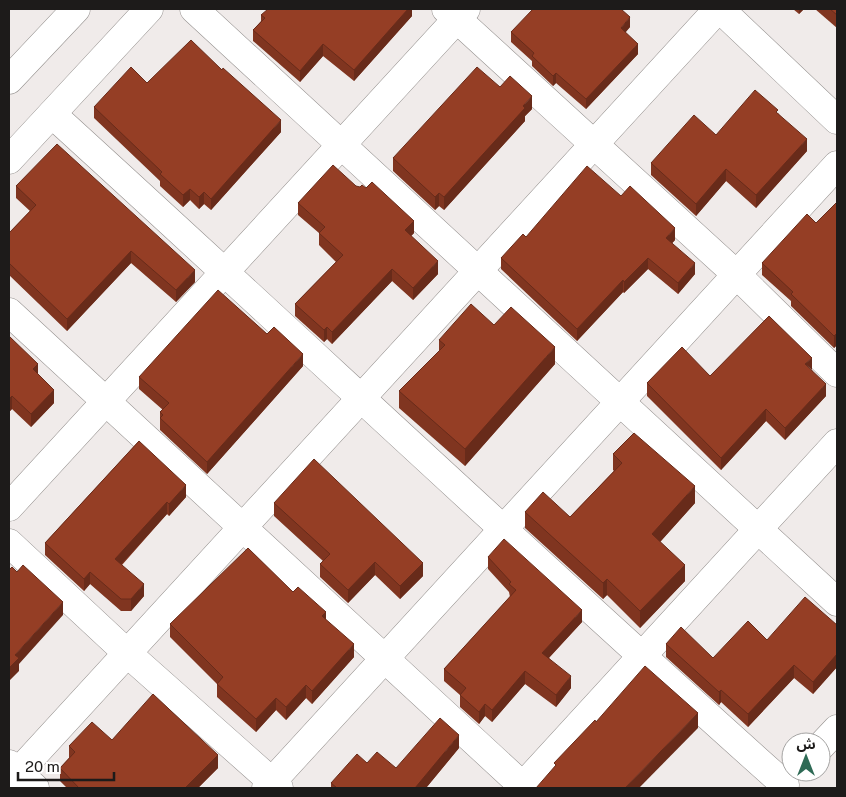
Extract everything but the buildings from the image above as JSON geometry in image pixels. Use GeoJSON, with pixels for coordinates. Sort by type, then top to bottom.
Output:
{"type":"FeatureCollection","features":[{"type":"Feature","properties":{"kind":"street"},"geometry":{"type":"LineString","coordinates":[[9,80],[76,9]]}},
{"type":"Feature","properties":{"kind":"street"},"geometry":{"type":"LineString","coordinates":[[9,160],[150,9]]}},
{"type":"Feature","properties":{"kind":"street"},"geometry":{"type":"LineString","coordinates":[[194,9],[837,602]]}},
{"type":"Feature","properties":{"kind":"street"},"geometry":{"type":"LineString","coordinates":[[18,777],[127,653],[719,9],[837,120]]}},
{"type":"Feature","properties":{"kind":"street"},"geometry":{"type":"LineString","coordinates":[[9,507],[341,144],[456,12],[594,144],[737,275],[837,372]]}},
{"type":"Feature","properties":{"kind":"street"},"geometry":{"type":"LineString","coordinates":[[52,114],[641,657],[781,776]]}},
{"type":"Feature","properties":{"kind":"street"},"geometry":{"type":"LineString","coordinates":[[9,543],[272,786],[384,658],[837,165]]}},
{"type":"Feature","properties":{"kind":"street"},"geometry":{"type":"LineString","coordinates":[[9,312],[523,788],[837,442]]}}]}
